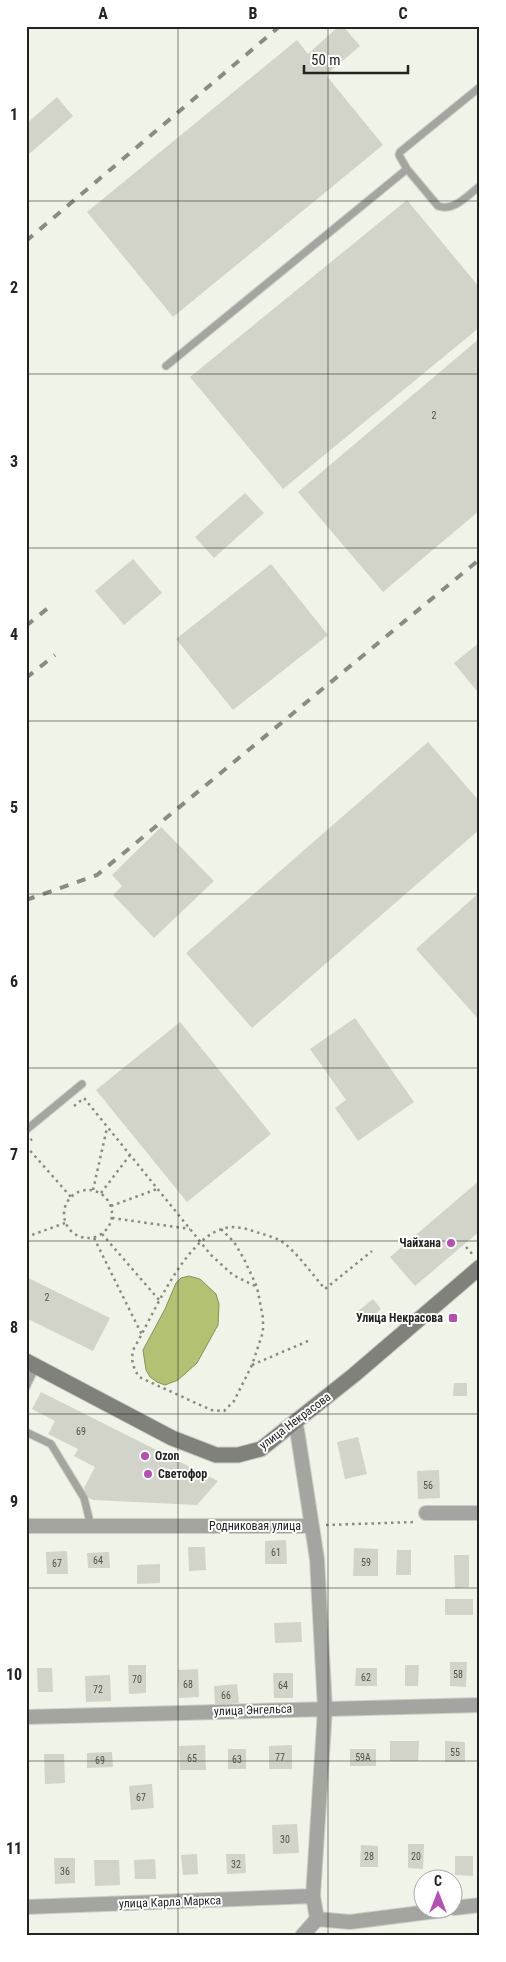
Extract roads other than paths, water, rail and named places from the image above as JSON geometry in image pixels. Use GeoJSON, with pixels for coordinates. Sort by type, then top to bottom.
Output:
{"type":"FeatureCollection","features":[{"type":"Feature","properties":{"kind":"street","name":"улица Некрасова"},"geometry":{"type":"LineString","coordinates":[[31,1364],[172,1438],[216,1455],[238,1455],[261,1449],[354,1375],[478,1269]]}},
{"type":"Feature","properties":{"kind":"street"},"geometry":{"type":"LineString","coordinates":[[294,1422],[297,1430],[317,1559],[325,1708],[313,1896],[317,1919]]}},
{"type":"Feature","properties":{"kind":"street"},"geometry":{"type":"LineString","coordinates":[[426,1513],[480,1513]]}},
{"type":"Feature","properties":{"kind":"street","name":"Родниковая улица"},"geometry":{"type":"LineString","coordinates":[[26,1526],[312,1526]]}},
{"type":"Feature","properties":{"kind":"street","name":"улица Энгельса"},"geometry":{"type":"LineString","coordinates":[[26,1717],[480,1705]]}},
{"type":"Feature","properties":{"kind":"street","name":"улица Карла Маркса"},"geometry":{"type":"LineString","coordinates":[[26,1907],[313,1896]]}},
{"type":"Feature","properties":{"kind":"street"},"geometry":{"type":"LineString","coordinates":[[464,1907],[480,1905]]}},
{"type":"Feature","properties":{"kind":"street"},"geometry":{"type":"LineString","coordinates":[[317,1919],[350,1922],[414,1914]]}},
{"type":"Feature","properties":{"kind":"street"},"geometry":{"type":"LineString","coordinates":[[302,1936],[317,1919]]}},
{"type":"Feature","properties":{"kind":"lane"},"geometry":{"type":"LineString","coordinates":[[480,87],[400,152],[399,158],[438,206],[444,208],[452,207],[480,186]]}},
{"type":"Feature","properties":{"kind":"lane"},"geometry":{"type":"LineString","coordinates":[[166,366],[407,169]]}},
{"type":"Feature","properties":{"kind":"lane"},"geometry":{"type":"LineString","coordinates":[[26,1130],[82,1084]]}},
{"type":"Feature","properties":{"kind":"lane"},"geometry":{"type":"LineString","coordinates":[[26,1387],[31,1364]]}},
{"type":"Feature","properties":{"kind":"lane"},"geometry":{"type":"LineString","coordinates":[[26,1432],[51,1444],[84,1498],[91,1526]]}},
{"type":"Feature","properties":{"kind":"railway"},"geometry":{"type":"LineString","coordinates":[[26,241],[280,26]]}},
{"type":"Feature","properties":{"kind":"railway"},"geometry":{"type":"LineString","coordinates":[[26,900],[97,875],[480,559]]}},
{"type":"Feature","properties":{"kind":"railway"},"geometry":{"type":"LineString","coordinates":[[26,626],[48,608]]}},
{"type":"Feature","properties":{"kind":"railway"},"geometry":{"type":"LineString","coordinates":[[26,678],[55,655]]}},
{"type":"Feature","properties":{"kind":"place","name":"Чайхана"},"geometry":{"type":"Point","coordinates":[451,1243]}},
{"type":"Feature","properties":{"kind":"place","name":"Улица Некрасова"},"geometry":{"type":"Point","coordinates":[453,1318]}},
{"type":"Feature","properties":{"kind":"place","name":"Ozon"},"geometry":{"type":"Point","coordinates":[145,1456]}},
{"type":"Feature","properties":{"kind":"place","name":"Светофор"},"geometry":{"type":"Point","coordinates":[148,1474]}}]}
